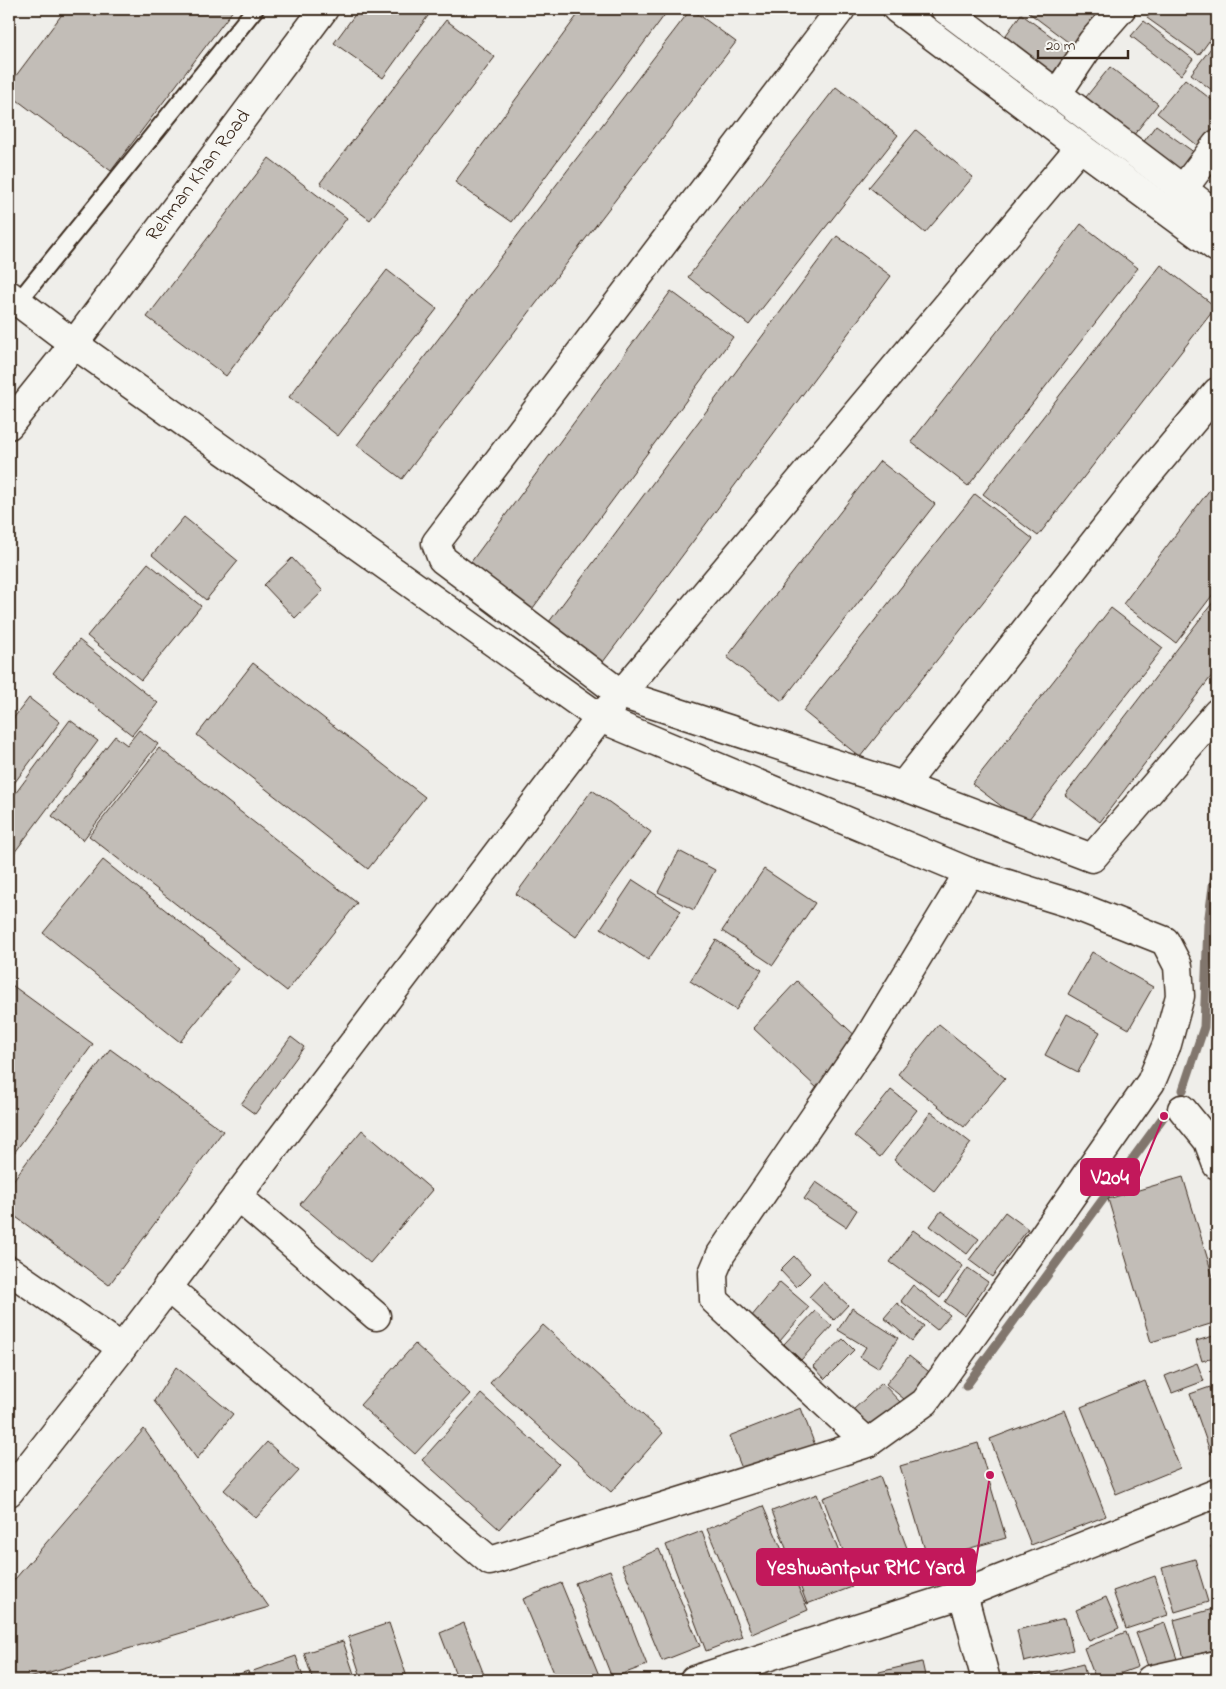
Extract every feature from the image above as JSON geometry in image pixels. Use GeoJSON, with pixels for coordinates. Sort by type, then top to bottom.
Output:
{"type":"FeatureCollection","features":[{"type":"Feature","properties":{"kind":"street","name":"Rehman Khan Road"},"geometry":{"type":"LineString","coordinates":[[9,425],[74,344],[324,9]]}},
{"type":"Feature","properties":{"kind":"street"},"geometry":{"type":"LineString","coordinates":[[841,9],[436,543],[442,559],[621,694],[904,786],[1092,858],[1217,713]]}},
{"type":"Feature","properties":{"kind":"street"},"geometry":{"type":"LineString","coordinates":[[897,9],[1217,248]]}},
{"type":"Feature","properties":{"kind":"street"},"geometry":{"type":"LineString","coordinates":[[945,9],[1217,215]]}},
{"type":"Feature","properties":{"kind":"street"},"geometry":{"type":"LineString","coordinates":[[1057,94],[1092,42],[1121,9]]}},
{"type":"Feature","properties":{"kind":"street"},"geometry":{"type":"LineString","coordinates":[[1183,189],[1217,144]]}},
{"type":"Feature","properties":{"kind":"street"},"geometry":{"type":"LineString","coordinates":[[9,1492],[122,1348],[600,718],[1080,147]]}},
{"type":"Feature","properties":{"kind":"street"},"geometry":{"type":"LineString","coordinates":[[14,298],[74,344],[600,718],[969,872],[1070,904],[1165,941],[1178,966],[1180,996],[1167,1044],[1151,1082],[926,1402],[868,1443],[490,1561],[167,1287]]}},
{"type":"Feature","properties":{"kind":"street"},"geometry":{"type":"LineString","coordinates":[[904,786],[1140,484],[1217,392]]}},
{"type":"Feature","properties":{"kind":"street"},"geometry":{"type":"LineString","coordinates":[[868,1443],[714,1300],[713,1273],[721,1254],[867,1040],[969,872]]}},
{"type":"Feature","properties":{"kind":"street"},"geometry":{"type":"LineString","coordinates":[[1182,1109],[1208,1141],[1217,1165]]}},
{"type":"Feature","properties":{"kind":"street"},"geometry":{"type":"LineString","coordinates":[[237,1196],[376,1316]]}},
{"type":"Feature","properties":{"kind":"street"},"geometry":{"type":"LineString","coordinates":[[9,1270],[122,1348]]}},
{"type":"Feature","properties":{"kind":"street"},"geometry":{"type":"LineString","coordinates":[[694,1680],[963,1594],[1217,1493]]}},
{"type":"Feature","properties":{"kind":"street"},"geometry":{"type":"LineString","coordinates":[[963,1594],[986,1680]]}},
{"type":"Feature","properties":{"kind":"street"},"geometry":{"type":"LineString","coordinates":[[1150,1680],[1217,1665]]}},
{"type":"Feature","properties":{"kind":"lane"},"geometry":{"type":"LineString","coordinates":[[14,298],[256,9]]}},
{"type":"Feature","properties":{"kind":"building"},"geometry":{"type":"Polygon","coordinates":[[[66,9],[234,9],[111,171],[9,94],[9,85],[66,9]]]}},
{"type":"Feature","properties":{"kind":"building"},"geometry":{"type":"Polygon","coordinates":[[[359,9],[433,9],[383,78],[334,43],[359,9]]]}},
{"type":"Feature","properties":{"kind":"building"},"geometry":{"type":"Polygon","coordinates":[[[582,9],[669,9],[512,222],[455,182],[582,9]]]}},
{"type":"Feature","properties":{"kind":"building"},"geometry":{"type":"Polygon","coordinates":[[[691,9],[736,42],[402,479],[357,445],[691,9]]]}},
{"type":"Feature","properties":{"kind":"building"},"geometry":{"type":"Polygon","coordinates":[[[1031,9],[1100,9],[1072,45],[1028,12],[1031,9]]]}},
{"type":"Feature","properties":{"kind":"building"},"geometry":{"type":"Polygon","coordinates":[[[1154,9],[1202,9],[1217,19],[1217,30],[1199,55],[1147,18],[1154,9]]]}},
{"type":"Feature","properties":{"kind":"building"},"geometry":{"type":"Polygon","coordinates":[[[1021,14],[1070,50],[1049,78],[1001,42],[1021,14]]]}},
{"type":"Feature","properties":{"kind":"building"},"geometry":{"type":"Polygon","coordinates":[[[446,20],[495,57],[370,220],[320,183],[446,20]]]}},
{"type":"Feature","properties":{"kind":"building"},"geometry":{"type":"Polygon","coordinates":[[[1144,21],[1193,59],[1181,75],[1131,36],[1144,21]]]}},
{"type":"Feature","properties":{"kind":"building"},"geometry":{"type":"Polygon","coordinates":[[[1214,44],[1217,46],[1217,94],[1191,74],[1214,44]]]}},
{"type":"Feature","properties":{"kind":"building"},"geometry":{"type":"Polygon","coordinates":[[[1110,67],[1158,104],[1126,145],[1078,107],[1110,67]]]}},
{"type":"Feature","properties":{"kind":"building"},"geometry":{"type":"Polygon","coordinates":[[[1185,79],[1217,104],[1217,129],[1202,149],[1157,113],[1185,79]]]}},
{"type":"Feature","properties":{"kind":"building"},"geometry":{"type":"Polygon","coordinates":[[[836,87],[898,135],[749,325],[688,277],[836,87]]]}},
{"type":"Feature","properties":{"kind":"building"},"geometry":{"type":"Polygon","coordinates":[[[1156,125],[1195,153],[1176,179],[1137,151],[1156,125]]]}},
{"type":"Feature","properties":{"kind":"building"},"geometry":{"type":"Polygon","coordinates":[[[916,130],[973,177],[925,233],[869,187],[916,130]]]}},
{"type":"Feature","properties":{"kind":"building"},"geometry":{"type":"Polygon","coordinates":[[[269,158],[347,218],[226,376],[147,317],[269,158]]]}},
{"type":"Feature","properties":{"kind":"building"},"geometry":{"type":"Polygon","coordinates":[[[1081,224],[1138,268],[968,486],[911,442],[1081,224]]]}},
{"type":"Feature","properties":{"kind":"building"},"geometry":{"type":"Polygon","coordinates":[[[837,236],[891,276],[600,666],[546,626],[837,236]]]}},
{"type":"Feature","properties":{"kind":"building"},"geometry":{"type":"Polygon","coordinates":[[[1161,265],[1216,307],[1038,536],[983,494],[1161,265]]]}},
{"type":"Feature","properties":{"kind":"building"},"geometry":{"type":"Polygon","coordinates":[[[387,270],[437,309],[338,436],[289,397],[387,270]]]}},
{"type":"Feature","properties":{"kind":"building"},"geometry":{"type":"Polygon","coordinates":[[[671,291],[733,337],[530,612],[468,566],[671,291]]]}},
{"type":"Feature","properties":{"kind":"building"},"geometry":{"type":"Polygon","coordinates":[[[880,461],[935,504],[782,701],[727,657],[880,461]]]}},
{"type":"Feature","properties":{"kind":"building"},"geometry":{"type":"Polygon","coordinates":[[[1217,480],[1217,589],[1176,643],[1123,604],[1217,480]]]}},
{"type":"Feature","properties":{"kind":"building"},"geometry":{"type":"Polygon","coordinates":[[[975,494],[1033,539],[860,757],[803,711],[975,494]]]}},
{"type":"Feature","properties":{"kind":"building"},"geometry":{"type":"Polygon","coordinates":[[[184,517],[238,561],[206,600],[152,555],[184,517]]]}},
{"type":"Feature","properties":{"kind":"building"},"geometry":{"type":"Polygon","coordinates":[[[292,558],[323,591],[295,618],[264,585],[292,558]]]}},
{"type":"Feature","properties":{"kind":"building"},"geometry":{"type":"Polygon","coordinates":[[[148,563],[201,606],[141,680],[87,636],[148,563]]]}},
{"type":"Feature","properties":{"kind":"building"},"geometry":{"type":"Polygon","coordinates":[[[1217,597],[1217,669],[1100,822],[1065,795],[1217,597]]]}},
{"type":"Feature","properties":{"kind":"building"},"geometry":{"type":"Polygon","coordinates":[[[1111,608],[1163,648],[1025,824],[972,784],[1111,608]]]}},
{"type":"Feature","properties":{"kind":"building"},"geometry":{"type":"Polygon","coordinates":[[[79,640],[158,703],[132,735],[53,673],[79,640]]]}},
{"type":"Feature","properties":{"kind":"building"},"geometry":{"type":"Polygon","coordinates":[[[253,663],[425,797],[368,869],[197,735],[253,663]]]}},
{"type":"Feature","properties":{"kind":"building"},"geometry":{"type":"Polygon","coordinates":[[[29,698],[60,722],[9,790],[9,724],[29,698]]]}},
{"type":"Feature","properties":{"kind":"building"},"geometry":{"type":"Polygon","coordinates":[[[70,720],[98,741],[14,853],[9,850],[9,802],[70,720]]]}},
{"type":"Feature","properties":{"kind":"building"},"geometry":{"type":"Polygon","coordinates":[[[139,730],[158,744],[83,840],[52,816],[115,736],[127,745],[139,730]]]}},
{"type":"Feature","properties":{"kind":"building"},"geometry":{"type":"Polygon","coordinates":[[[159,748],[357,903],[287,991],[89,836],[159,748]]]}},
{"type":"Feature","properties":{"kind":"building"},"geometry":{"type":"Polygon","coordinates":[[[592,790],[651,832],[576,937],[516,894],[592,790]]]}},
{"type":"Feature","properties":{"kind":"building"},"geometry":{"type":"Polygon","coordinates":[[[679,851],[715,870],[694,910],[658,892],[679,851]]]}},
{"type":"Feature","properties":{"kind":"building"},"geometry":{"type":"Polygon","coordinates":[[[103,860],[239,969],[180,1042],[43,933],[103,860]]]}},
{"type":"Feature","properties":{"kind":"building"},"geometry":{"type":"Polygon","coordinates":[[[764,869],[815,903],[773,965],[722,931],[764,869]]]}},
{"type":"Feature","properties":{"kind":"building"},"geometry":{"type":"Polygon","coordinates":[[[633,880],[681,911],[648,960],[601,928],[633,880]]]}},
{"type":"Feature","properties":{"kind":"building"},"geometry":{"type":"Polygon","coordinates":[[[716,940],[762,970],[736,1010],[690,981],[716,940]]]}},
{"type":"Feature","properties":{"kind":"building"},"geometry":{"type":"Polygon","coordinates":[[[1092,952],[1153,987],[1129,1029],[1068,994],[1092,952]]]}},
{"type":"Feature","properties":{"kind":"building"},"geometry":{"type":"Polygon","coordinates":[[[797,981],[862,1042],[818,1089],[753,1028],[797,981]]]}},
{"type":"Feature","properties":{"kind":"building"},"geometry":{"type":"Polygon","coordinates":[[[9,983],[93,1044],[9,1160],[9,983]]]}},
{"type":"Feature","properties":{"kind":"building"},"geometry":{"type":"Polygon","coordinates":[[[1067,1014],[1100,1032],[1078,1072],[1045,1055],[1067,1014]]]}},
{"type":"Feature","properties":{"kind":"building"},"geometry":{"type":"Polygon","coordinates":[[[939,1024],[1005,1078],[964,1127],[898,1074],[939,1024]]]}},
{"type":"Feature","properties":{"kind":"building"},"geometry":{"type":"Polygon","coordinates":[[[291,1037],[304,1047],[255,1114],[241,1104],[291,1037]]]}},
{"type":"Feature","properties":{"kind":"building"},"geometry":{"type":"Polygon","coordinates":[[[110,1049],[223,1131],[109,1285],[9,1212],[9,1186],[110,1049]]]}},
{"type":"Feature","properties":{"kind":"building"},"geometry":{"type":"Polygon","coordinates":[[[891,1090],[917,1110],[880,1157],[854,1136],[891,1090]]]}},
{"type":"Feature","properties":{"kind":"building"},"geometry":{"type":"Polygon","coordinates":[[[931,1112],[971,1143],[934,1191],[894,1160],[931,1112]]]}},
{"type":"Feature","properties":{"kind":"building"},"geometry":{"type":"Polygon","coordinates":[[[362,1130],[432,1190],[370,1263],[300,1204],[362,1130]]]}},
{"type":"Feature","properties":{"kind":"building"},"geometry":{"type":"Polygon","coordinates":[[[1183,1177],[1217,1290],[1217,1322],[1151,1342],[1108,1199],[1183,1177]]]}},
{"type":"Feature","properties":{"kind":"building"},"geometry":{"type":"Polygon","coordinates":[[[816,1182],[857,1210],[846,1227],[804,1199],[816,1182]]]}},
{"type":"Feature","properties":{"kind":"building"},"geometry":{"type":"Polygon","coordinates":[[[941,1211],[979,1239],[967,1254],[930,1226],[941,1211]]]}},
{"type":"Feature","properties":{"kind":"building"},"geometry":{"type":"Polygon","coordinates":[[[1005,1212],[1028,1229],[992,1277],[969,1260],[1005,1212]]]}},
{"type":"Feature","properties":{"kind":"building"},"geometry":{"type":"Polygon","coordinates":[[[913,1230],[963,1266],[940,1298],[890,1262],[913,1230]]]}},
{"type":"Feature","properties":{"kind":"building"},"geometry":{"type":"Polygon","coordinates":[[[794,1256],[810,1273],[796,1287],[780,1270],[794,1256]]]}},
{"type":"Feature","properties":{"kind":"building"},"geometry":{"type":"Polygon","coordinates":[[[968,1268],[988,1282],[965,1316],[945,1302],[968,1268]]]}},
{"type":"Feature","properties":{"kind":"building"},"geometry":{"type":"Polygon","coordinates":[[[780,1282],[809,1307],[780,1341],[751,1317],[780,1282]]]}},
{"type":"Feature","properties":{"kind":"building"},"geometry":{"type":"Polygon","coordinates":[[[823,1282],[848,1305],[834,1320],[809,1297],[823,1282]]]}},
{"type":"Feature","properties":{"kind":"building"},"geometry":{"type":"Polygon","coordinates":[[[913,1285],[950,1315],[937,1330],[901,1301],[913,1285]]]}},
{"type":"Feature","properties":{"kind":"building"},"geometry":{"type":"Polygon","coordinates":[[[897,1303],[924,1326],[912,1341],[884,1318],[897,1303]]]}},
{"type":"Feature","properties":{"kind":"building"},"geometry":{"type":"Polygon","coordinates":[[[852,1308],[898,1338],[878,1368],[860,1357],[866,1347],[838,1330],[852,1308]]]}},
{"type":"Feature","properties":{"kind":"building"},"geometry":{"type":"Polygon","coordinates":[[[815,1311],[832,1326],[801,1360],[784,1344],[815,1311]]]}},
{"type":"Feature","properties":{"kind":"building"},"geometry":{"type":"Polygon","coordinates":[[[543,1325],[663,1433],[611,1492],[490,1383],[543,1325]]]}},
{"type":"Feature","properties":{"kind":"building"},"geometry":{"type":"Polygon","coordinates":[[[1217,1335],[1217,1357],[1202,1361],[1196,1341],[1217,1335]]]}},
{"type":"Feature","properties":{"kind":"building"},"geometry":{"type":"Polygon","coordinates":[[[843,1339],[854,1350],[825,1379],[813,1366],[843,1339]]]}},
{"type":"Feature","properties":{"kind":"building"},"geometry":{"type":"Polygon","coordinates":[[[415,1344],[470,1394],[415,1454],[360,1405],[415,1344]]]}},
{"type":"Feature","properties":{"kind":"building"},"geometry":{"type":"Polygon","coordinates":[[[909,1356],[933,1375],[910,1404],[886,1384],[909,1356]]]}},
{"type":"Feature","properties":{"kind":"building"},"geometry":{"type":"Polygon","coordinates":[[[1197,1363],[1204,1381],[1172,1393],[1165,1376],[1197,1363]]]}},
{"type":"Feature","properties":{"kind":"building"},"geometry":{"type":"Polygon","coordinates":[[[176,1367],[233,1414],[197,1459],[154,1401],[176,1367]]]}},
{"type":"Feature","properties":{"kind":"building"},"geometry":{"type":"Polygon","coordinates":[[[1145,1381],[1180,1468],[1116,1494],[1081,1407],[1145,1381]]]}},
{"type":"Feature","properties":{"kind":"building"},"geometry":{"type":"Polygon","coordinates":[[[882,1383],[902,1404],[872,1430],[853,1410],[882,1383]]]}},
{"type":"Feature","properties":{"kind":"building"},"geometry":{"type":"Polygon","coordinates":[[[1210,1387],[1217,1409],[1217,1452],[1211,1454],[1190,1394],[1210,1387]]]}},
{"type":"Feature","properties":{"kind":"building"},"geometry":{"type":"Polygon","coordinates":[[[481,1394],[559,1464],[499,1529],[422,1460],[481,1394]]]}},
{"type":"Feature","properties":{"kind":"building"},"geometry":{"type":"Polygon","coordinates":[[[801,1408],[816,1448],[745,1476],[729,1436],[801,1408]]]}},
{"type":"Feature","properties":{"kind":"building"},"geometry":{"type":"Polygon","coordinates":[[[1065,1410],[1106,1516],[1031,1545],[990,1439],[1065,1410]]]}},
{"type":"Feature","properties":{"kind":"building"},"geometry":{"type":"Polygon","coordinates":[[[144,1429],[269,1607],[23,1680],[9,1680],[9,1586],[144,1429]]]}},
{"type":"Feature","properties":{"kind":"building"},"geometry":{"type":"Polygon","coordinates":[[[267,1442],[299,1471],[256,1518],[224,1490],[267,1442]]]}},
{"type":"Feature","properties":{"kind":"building"},"geometry":{"type":"Polygon","coordinates":[[[978,1443],[1006,1538],[928,1560],[900,1466],[978,1443]]]}},
{"type":"Feature","properties":{"kind":"building"},"geometry":{"type":"Polygon","coordinates":[[[880,1476],[913,1564],[856,1585],[823,1498],[880,1476]]]}},
{"type":"Feature","properties":{"kind":"building"},"geometry":{"type":"Polygon","coordinates":[[[817,1494],[852,1587],[807,1604],[772,1511],[817,1494]]]}},
{"type":"Feature","properties":{"kind":"building"},"geometry":{"type":"Polygon","coordinates":[[[763,1506],[808,1610],[752,1634],[707,1529],[763,1506]]]}},
{"type":"Feature","properties":{"kind":"building"},"geometry":{"type":"Polygon","coordinates":[[[702,1531],[742,1637],[706,1651],[666,1545],[702,1531]]]}},
{"type":"Feature","properties":{"kind":"building"},"geometry":{"type":"Polygon","coordinates":[[[1217,1545],[1217,1570],[1211,1546],[1217,1545]]]}},
{"type":"Feature","properties":{"kind":"building"},"geometry":{"type":"Polygon","coordinates":[[[659,1549],[700,1646],[662,1661],[622,1565],[659,1549]]]}},
{"type":"Feature","properties":{"kind":"building"},"geometry":{"type":"Polygon","coordinates":[[[1195,1559],[1208,1602],[1175,1612],[1162,1568],[1195,1559]]]}},
{"type":"Feature","properties":{"kind":"building"},"geometry":{"type":"Polygon","coordinates":[[[610,1570],[647,1665],[612,1678],[575,1583],[610,1570]]]}},
{"type":"Feature","properties":{"kind":"building"},"geometry":{"type":"Polygon","coordinates":[[[1155,1576],[1168,1615],[1126,1629],[1113,1591],[1155,1576]]]}},
{"type":"Feature","properties":{"kind":"building"},"geometry":{"type":"Polygon","coordinates":[[[561,1583],[601,1680],[557,1680],[523,1599],[561,1583]]]}},
{"type":"Feature","properties":{"kind":"building"},"geometry":{"type":"Polygon","coordinates":[[[1106,1597],[1119,1628],[1089,1641],[1076,1610],[1106,1597]]]}},
{"type":"Feature","properties":{"kind":"building"},"geometry":{"type":"Polygon","coordinates":[[[1213,1609],[1217,1624],[1217,1649],[1184,1658],[1174,1620],[1213,1609]]]}},
{"type":"Feature","properties":{"kind":"building"},"geometry":{"type":"Polygon","coordinates":[[[1065,1618],[1073,1650],[1024,1662],[1017,1630],[1065,1618]]]}},
{"type":"Feature","properties":{"kind":"building"},"geometry":{"type":"Polygon","coordinates":[[[389,1623],[408,1680],[362,1680],[348,1637],[389,1623]]]}},
{"type":"Feature","properties":{"kind":"building"},"geometry":{"type":"Polygon","coordinates":[[[464,1623],[486,1680],[458,1680],[440,1633],[464,1623]]]}},
{"type":"Feature","properties":{"kind":"building"},"geometry":{"type":"Polygon","coordinates":[[[1165,1623],[1177,1659],[1149,1669],[1136,1633],[1165,1623]]]}},
{"type":"Feature","properties":{"kind":"building"},"geometry":{"type":"Polygon","coordinates":[[[1126,1632],[1138,1667],[1102,1680],[1096,1680],[1084,1648],[1126,1632]]]}},
{"type":"Feature","properties":{"kind":"building"},"geometry":{"type":"Polygon","coordinates":[[[343,1641],[356,1680],[313,1680],[304,1653],[343,1641]]]}},
{"type":"Feature","properties":{"kind":"building"},"geometry":{"type":"Polygon","coordinates":[[[296,1656],[304,1680],[256,1680],[253,1671],[296,1656]]]}},
{"type":"Feature","properties":{"kind":"building"},"geometry":{"type":"Polygon","coordinates":[[[922,1662],[926,1680],[881,1680],[879,1672],[922,1662]]]}},
{"type":"Feature","properties":{"kind":"building"},"geometry":{"type":"Polygon","coordinates":[[[1083,1664],[1087,1680],[1032,1680],[1031,1677],[1083,1664]]]}},
{"type":"Feature","properties":{"kind":"building"},"geometry":{"type":"Polygon","coordinates":[[[248,1671],[251,1680],[221,1680],[248,1671]]]}},
{"type":"Feature","properties":{"kind":"waterway"},"geometry":{"type":"LineString","coordinates":[[1183,1090],[1204,1027],[1208,924],[1217,856]]}},
{"type":"Feature","properties":{"kind":"waterway"},"geometry":{"type":"LineString","coordinates":[[966,1386],[1164,1116]]}},
{"type":"Feature","properties":{"kind":"place","name":"V204"},"geometry":{"type":"Point","coordinates":[1164,1116]}},
{"type":"Feature","properties":{"kind":"place","name":"Yeshwantpur RMC Yard"},"geometry":{"type":"Point","coordinates":[990,1475]}}]}
